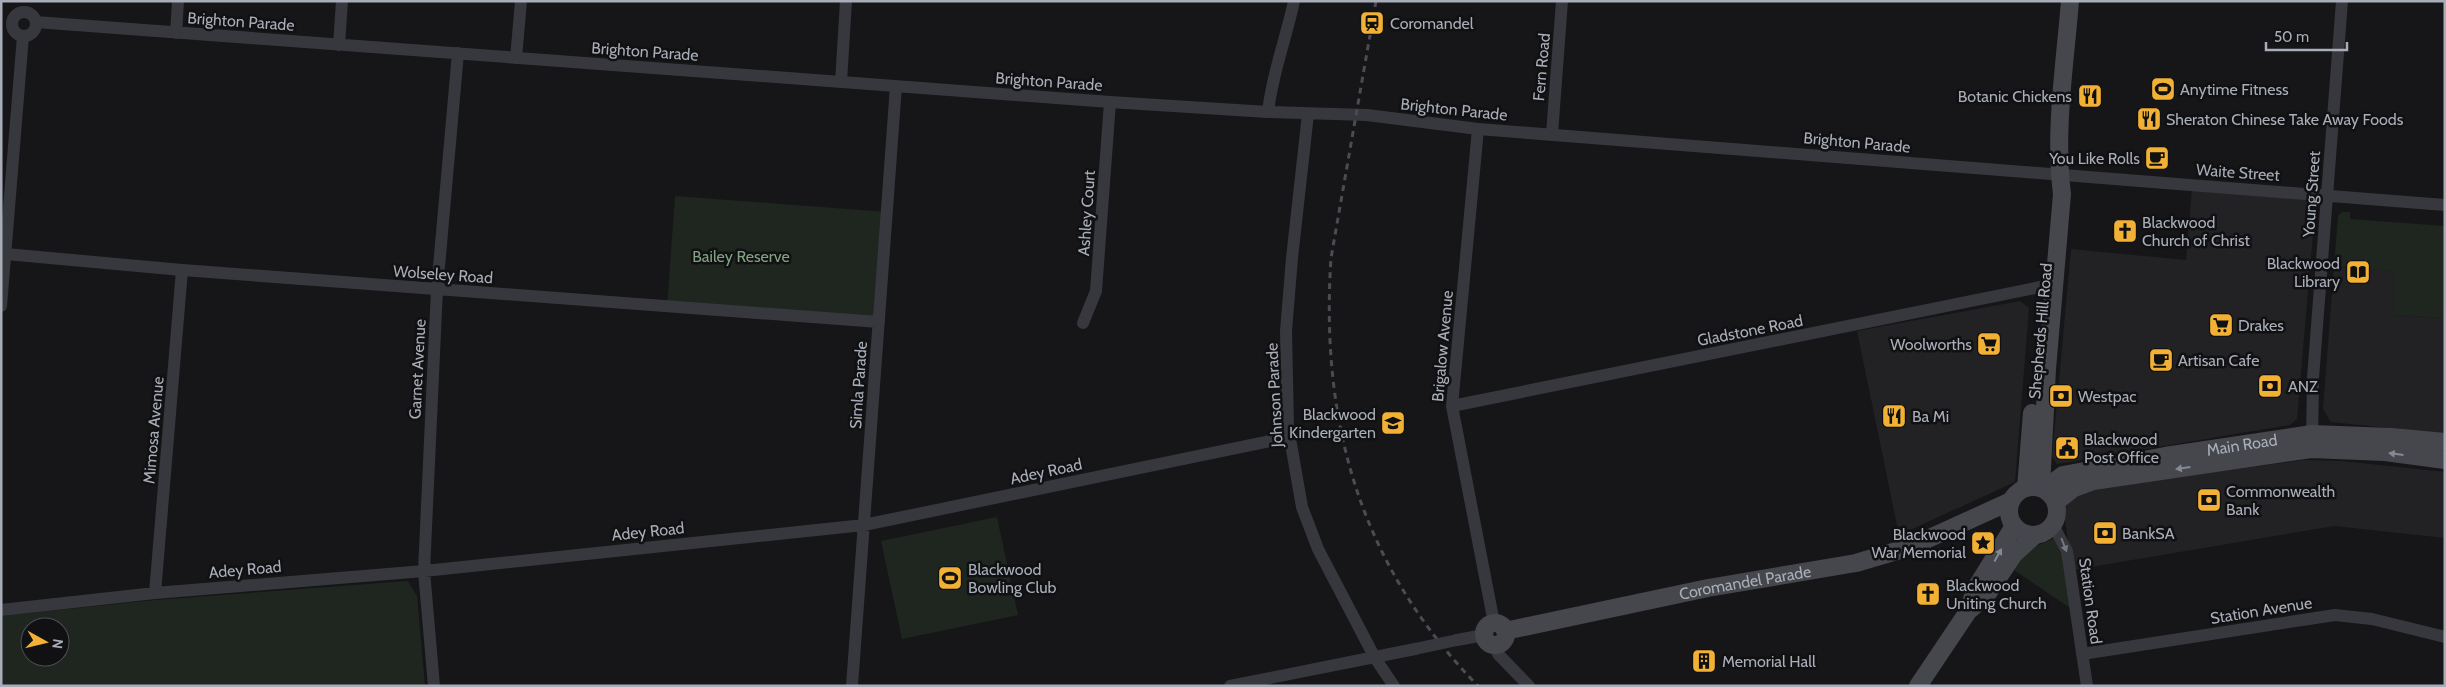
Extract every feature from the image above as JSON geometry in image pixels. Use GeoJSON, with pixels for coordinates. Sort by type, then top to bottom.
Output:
{"type":"FeatureCollection","features":[{"type":"Feature","properties":{"kind":"main road","name":"Shepherds Hill Road"},"geometry":{"type":"LineString","coordinates":[[2037,488],[2049,285],[2062,194],[2059,174],[2070,1]]}},
{"type":"Feature","properties":{"kind":"main road","name":"Shepherds Hill Road"},"geometry":{"type":"LineString","coordinates":[[2037,488],[2042,452],[2049,285]]}},
{"type":"Feature","properties":{"kind":"main road","name":"Main Road"},"geometry":{"type":"LineString","coordinates":[[2037,488],[2063,475],[2165,456],[2312,442],[2390,437],[2445,442]]}},
{"type":"Feature","properties":{"kind":"main road","name":"Main Road"},"geometry":{"type":"LineString","coordinates":[[2056,502],[2074,488],[2093,481],[2312,442],[2445,460]]}},
{"type":"Feature","properties":{"kind":"main road"},"geometry":{"type":"LineString","coordinates":[[2042,452],[2063,475]]}},
{"type":"Feature","properties":{"kind":"main road"},"geometry":{"type":"LineString","coordinates":[[1967,613],[1977,586],[1998,556],[2014,525],[2010,513],[2011,502],[2017,493],[2037,488],[2056,502],[2057,514],[2053,525],[2044,533],[2035,535],[2024,533],[2014,525],[1980,516]]}},
{"type":"Feature","properties":{"kind":"main road","name":"Coromandel Parade"},"geometry":{"type":"LineString","coordinates":[[1495,634],[1708,588],[1856,563],[1910,547],[2011,502]]}},
{"type":"Feature","properties":{"kind":"main road"},"geometry":{"type":"LineString","coordinates":[[1918,686],[1967,613],[1988,593],[2014,554],[2035,535]]}},
{"type":"Feature","properties":{"kind":"street"},"geometry":{"type":"LineString","coordinates":[[176,32],[178,1]]}},
{"type":"Feature","properties":{"kind":"street"},"geometry":{"type":"LineString","coordinates":[[338,45],[342,1]]}},
{"type":"Feature","properties":{"kind":"street"},"geometry":{"type":"LineString","coordinates":[[516,58],[521,1]]}},
{"type":"Feature","properties":{"kind":"street"},"geometry":{"type":"LineString","coordinates":[[841,82],[846,1]]}},
{"type":"Feature","properties":{"kind":"street"},"geometry":{"type":"LineString","coordinates":[[1268,112],[1277,62],[1288,29],[1294,1]]}},
{"type":"Feature","properties":{"kind":"street","name":"Fern Road"},"geometry":{"type":"LineString","coordinates":[[1552,134],[1562,1]]}},
{"type":"Feature","properties":{"kind":"street","name":"Young Street"},"geometry":{"type":"LineString","coordinates":[[2312,442],[2313,378],[2342,1]]}},
{"type":"Feature","properties":{"kind":"street"},"geometry":{"type":"LineString","coordinates":[[25,6],[34,16],[36,22],[33,32],[23,36],[14,30],[12,24],[17,14],[25,6]]}},
{"type":"Feature","properties":{"kind":"street","name":"Brighton Parade"},"geometry":{"type":"LineString","coordinates":[[36,22],[1110,102],[1268,112],[1367,115],[1478,129],[2059,174]]}},
{"type":"Feature","properties":{"kind":"street"},"geometry":{"type":"LineString","coordinates":[[1,306],[23,36]]}},
{"type":"Feature","properties":{"kind":"street","name":"Garnet Avenue"},"geometry":{"type":"LineString","coordinates":[[434,686],[424,571],[437,289],[458,54]]}},
{"type":"Feature","properties":{"kind":"street","name":"Simla Parade"},"geometry":{"type":"LineString","coordinates":[[852,686],[896,86]]}},
{"type":"Feature","properties":{"kind":"street","name":"Ashley Court"},"geometry":{"type":"LineString","coordinates":[[1083,323],[1096,292],[1110,102]]}},
{"type":"Feature","properties":{"kind":"street","name":"Johnson Parade"},"geometry":{"type":"LineString","coordinates":[[1308,114],[1286,331],[1290,437],[1302,507],[1318,549],[1375,658],[1394,686]]}},
{"type":"Feature","properties":{"kind":"street","name":"Brigalow Avenue"},"geometry":{"type":"LineString","coordinates":[[1478,129],[1452,406],[1495,634]]}},
{"type":"Feature","properties":{"kind":"street","name":"Waite Street"},"geometry":{"type":"LineString","coordinates":[[2059,174],[2445,204]]}},
{"type":"Feature","properties":{"kind":"street","name":"Wolseley Road"},"geometry":{"type":"LineString","coordinates":[[6,254],[182,270],[879,322]]}},
{"type":"Feature","properties":{"kind":"street","name":"Mimosa Avenue"},"geometry":{"type":"LineString","coordinates":[[155,593],[182,270]]}},
{"type":"Feature","properties":{"kind":"street","name":"Gladstone Road"},"geometry":{"type":"LineString","coordinates":[[1452,406],[2049,285]]}},
{"type":"Feature","properties":{"kind":"street","name":"Adey Road"},"geometry":{"type":"LineString","coordinates":[[1,610],[155,593],[424,571],[864,525],[1290,437]]}},
{"type":"Feature","properties":{"kind":"street","name":"Station Road"},"geometry":{"type":"LineString","coordinates":[[2053,525],[2067,551],[2087,686]]}},
{"type":"Feature","properties":{"kind":"street","name":"Station Avenue"},"geometry":{"type":"LineString","coordinates":[[2082,654],[2335,616],[2372,619],[2445,637]]}},
{"type":"Feature","properties":{"kind":"street"},"geometry":{"type":"LineString","coordinates":[[1495,634],[1498,654],[1529,686]]}},
{"type":"Feature","properties":{"kind":"street","name":"Coromandel Parade"},"geometry":{"type":"LineString","coordinates":[[1230,686],[1495,634]]}},
{"type":"Feature","properties":{"kind":"shaded area"},"geometry":{"type":"Polygon","coordinates":[[[2192,190],[2316,199],[2297,419],[2290,425],[2057,464],[2052,457],[2071,249],[2186,260],[2192,190]]]}},
{"type":"Feature","properties":{"kind":"shaded area"},"geometry":{"type":"Polygon","coordinates":[[[2334,267],[2394,271],[2393,315],[2445,318],[2445,434],[2331,422],[2323,409],[2334,267]]]}},
{"type":"Feature","properties":{"kind":"shaded area"},"geometry":{"type":"Polygon","coordinates":[[[2020,301],[2029,308],[2015,482],[1899,535],[1857,331],[2020,301]]]}},
{"type":"Feature","properties":{"kind":"shaded area"},"geometry":{"type":"Polygon","coordinates":[[[2304,460],[2342,461],[2445,472],[2445,538],[2334,526],[2073,570],[2062,503],[2073,491],[2304,460]]]}},
{"type":"Feature","properties":{"kind":"green space","name":"Bailey Reserve"},"geometry":{"type":"Polygon","coordinates":[[[675,196],[887,212],[879,322],[667,307],[675,196]]]}},
{"type":"Feature","properties":{"kind":"green space"},"geometry":{"type":"Polygon","coordinates":[[[2342,212],[2350,212],[2350,219],[2445,226],[2445,318],[2393,315],[2394,271],[2334,267],[2338,216],[2342,212]]]}},
{"type":"Feature","properties":{"kind":"green space","name":"Blackwood Bowling Club"},"geometry":{"type":"Polygon","coordinates":[[[997,517],[1018,615],[902,639],[881,541],[997,517]]]}},
{"type":"Feature","properties":{"kind":"green space"},"geometry":{"type":"Polygon","coordinates":[[[2055,538],[2063,551],[2070,608],[2011,568],[2034,547],[2055,538]]]}},
{"type":"Feature","properties":{"kind":"green space"},"geometry":{"type":"Polygon","coordinates":[[[408,581],[417,596],[425,686],[1,686],[1,616],[155,600],[408,581]]]}},
{"type":"Feature","properties":{"kind":"railway"},"geometry":{"type":"LineString","coordinates":[[1376,1],[1331,258],[1329,319],[1333,378],[1342,435],[1356,489],[1377,542],[1404,592],[1438,640],[1478,686]]}},
{"type":"Feature","properties":{"kind":"place","name":"Coromandel"},"geometry":{"type":"Point","coordinates":[1372,23]}},
{"type":"Feature","properties":{"kind":"place","name":"Anytime Fitness"},"geometry":{"type":"Point","coordinates":[2163,89]}},
{"type":"Feature","properties":{"kind":"place","name":"Botanic Chickens"},"geometry":{"type":"Point","coordinates":[2090,96]}},
{"type":"Feature","properties":{"kind":"place","name":"Sheraton Chinese Take Away Foods"},"geometry":{"type":"Point","coordinates":[2149,119]}},
{"type":"Feature","properties":{"kind":"place","name":"You Like Rolls"},"geometry":{"type":"Point","coordinates":[2157,158]}},
{"type":"Feature","properties":{"kind":"place","name":"Blackwood Church of Christ"},"geometry":{"type":"Point","coordinates":[2125,231]}},
{"type":"Feature","properties":{"kind":"place","name":"Blackwood Library"},"geometry":{"type":"Point","coordinates":[2358,272]}},
{"type":"Feature","properties":{"kind":"place","name":"Drakes"},"geometry":{"type":"Point","coordinates":[2221,325]}},
{"type":"Feature","properties":{"kind":"place","name":"Woolworths"},"geometry":{"type":"Point","coordinates":[1989,344]}},
{"type":"Feature","properties":{"kind":"place","name":"Artisan Cafe"},"geometry":{"type":"Point","coordinates":[2161,360]}},
{"type":"Feature","properties":{"kind":"place","name":"ANZ"},"geometry":{"type":"Point","coordinates":[2270,386]}},
{"type":"Feature","properties":{"kind":"place","name":"Westpac"},"geometry":{"type":"Point","coordinates":[2061,396]}},
{"type":"Feature","properties":{"kind":"place","name":"Ba Mi"},"geometry":{"type":"Point","coordinates":[1894,416]}},
{"type":"Feature","properties":{"kind":"place","name":"Blackwood Kindergarten"},"geometry":{"type":"Point","coordinates":[1393,423]}},
{"type":"Feature","properties":{"kind":"place","name":"Blackwood Post Office"},"geometry":{"type":"Point","coordinates":[2067,448]}},
{"type":"Feature","properties":{"kind":"place","name":"Commonwealth Bank"},"geometry":{"type":"Point","coordinates":[2209,500]}},
{"type":"Feature","properties":{"kind":"place","name":"BankSA"},"geometry":{"type":"Point","coordinates":[2105,533]}},
{"type":"Feature","properties":{"kind":"place","name":"Blackwood War Memorial"},"geometry":{"type":"Point","coordinates":[1983,543]}},
{"type":"Feature","properties":{"kind":"place","name":"Blackwood Bowling Club"},"geometry":{"type":"Point","coordinates":[950,578]}},
{"type":"Feature","properties":{"kind":"place","name":"Blackwood Uniting Church"},"geometry":{"type":"Point","coordinates":[1928,594]}},
{"type":"Feature","properties":{"kind":"place","name":"Memorial Hall"},"geometry":{"type":"Point","coordinates":[1704,661]}}]}
